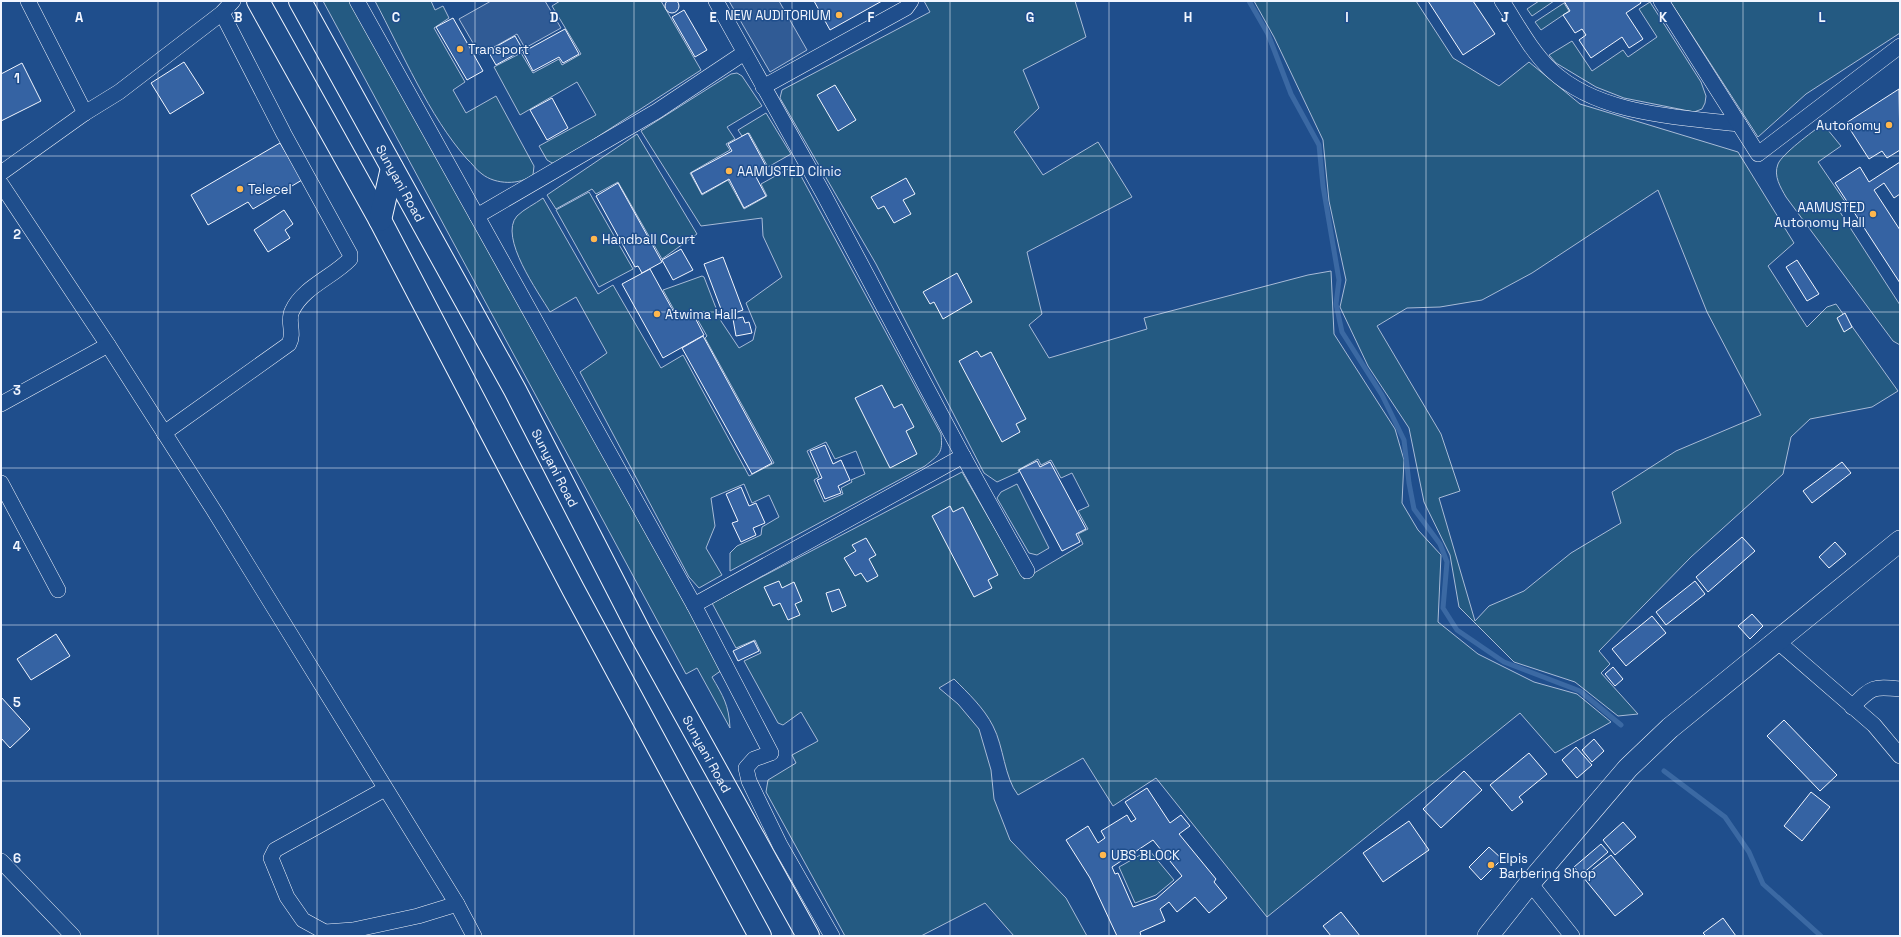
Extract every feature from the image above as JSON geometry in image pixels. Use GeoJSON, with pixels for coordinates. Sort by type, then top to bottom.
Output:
{"type":"FeatureCollection","features":[{"type":"Feature","properties":{"kind":"main road"},"geometry":{"type":"LineString","coordinates":[[258,1],[380,220],[573,589],[760,936]]}},
{"type":"Feature","properties":{"kind":"main road","name":"Sunyani Road"},"geometry":{"type":"LineString","coordinates":[[300,1],[515,390],[640,633],[808,936]]}},
{"type":"Feature","properties":{"kind":"main road"},"geometry":{"type":"LineString","coordinates":[[380,220],[392,168]]}},
{"type":"Feature","properties":{"kind":"street"},"geometry":{"type":"LineString","coordinates":[[28,1],[86,114]]}},
{"type":"Feature","properties":{"kind":"street"},"geometry":{"type":"LineString","coordinates":[[1,173],[119,92],[222,13],[233,1]]}},
{"type":"Feature","properties":{"kind":"street"},"geometry":{"type":"LineString","coordinates":[[357,1],[694,605],[771,753],[754,759],[746,768],[749,781],[780,845],[832,936]]}},
{"type":"Feature","properties":{"kind":"street"},"geometry":{"type":"LineString","coordinates":[[716,1],[823,193],[963,456],[1027,571]]}},
{"type":"Feature","properties":{"kind":"street"},"geometry":{"type":"LineString","coordinates":[[763,86],[906,8],[911,1]]}},
{"type":"Feature","properties":{"kind":"street"},"geometry":{"type":"LineString","coordinates":[[1502,1],[1534,50],[1552,71],[1579,90],[1613,104],[1652,114],[1739,124]]}},
{"type":"Feature","properties":{"kind":"street"},"geometry":{"type":"LineString","coordinates":[[1661,1],[1758,154],[1900,46]]}},
{"type":"Feature","properties":{"kind":"street"},"geometry":{"type":"LineString","coordinates":[[164,433],[285,347],[292,337],[291,313],[297,301],[350,259],[350,254],[288,140],[222,13]]}},
{"type":"Feature","properties":{"kind":"street"},"geometry":{"type":"LineString","coordinates":[[477,216],[656,111],[744,53]]}},
{"type":"Feature","properties":{"kind":"street"},"geometry":{"type":"LineString","coordinates":[[1,184],[108,345],[305,657],[457,904],[474,936]]}},
{"type":"Feature","properties":{"kind":"street"},"geometry":{"type":"LineString","coordinates":[[1,404],[108,345]]}},
{"type":"Feature","properties":{"kind":"street"},"geometry":{"type":"LineString","coordinates":[[694,605],[963,456]]}},
{"type":"Feature","properties":{"kind":"street"},"geometry":{"type":"LineString","coordinates":[[1,483],[58,590]]}},
{"type":"Feature","properties":{"kind":"street"},"geometry":{"type":"LineString","coordinates":[[1488,936],[1530,883],[1628,768],[1670,728],[1900,541]]}},
{"type":"Feature","properties":{"kind":"street"},"geometry":{"type":"LineString","coordinates":[[1777,641],[1874,725],[1900,756]]}},
{"type":"Feature","properties":{"kind":"street"},"geometry":{"type":"LineString","coordinates":[[1852,707],[1868,691],[1875,687],[1900,689]]}},
{"type":"Feature","properties":{"kind":"street"},"geometry":{"type":"LineString","coordinates":[[385,789],[275,850],[271,858],[287,897],[303,920],[325,932],[360,928],[418,916],[457,904]]}},
{"type":"Feature","properties":{"kind":"street"},"geometry":{"type":"LineString","coordinates":[[1,861],[73,936]]}},
{"type":"Feature","properties":{"kind":"street"},"geometry":{"type":"LineString","coordinates":[[1530,883],[1572,936]]}},
{"type":"Feature","properties":{"kind":"shaded area"},"geometry":{"type":"Polygon","coordinates":[[[323,1],[350,1],[722,670],[712,677],[725,701],[730,728],[697,668],[686,674],[323,1]]]}},
{"type":"Feature","properties":{"kind":"shaded area"},"geometry":{"type":"Polygon","coordinates":[[[375,1],[431,1],[435,10],[443,6],[449,18],[434,28],[465,82],[453,90],[466,113],[496,96],[534,166],[533,175],[522,181],[501,182],[488,178],[467,159],[453,142],[428,104],[375,1]]]}},
{"type":"Feature","properties":{"kind":"shaded area"},"geometry":{"type":"Polygon","coordinates":[[[491,1],[545,1],[561,28],[525,48],[517,34],[480,55],[459,19],[491,1]]]}},
{"type":"Feature","properties":{"kind":"shaded area"},"geometry":{"type":"Polygon","coordinates":[[[560,1],[661,1],[701,70],[557,163],[552,163],[547,160],[539,146],[596,115],[577,82],[520,115],[494,67],[521,53],[533,73],[559,59],[562,65],[581,54],[552,6],[560,1]]]}},
{"type":"Feature","properties":{"kind":"shaded area"},"geometry":{"type":"Polygon","coordinates":[[[729,1],[779,1],[807,50],[770,72],[729,1]]]}},
{"type":"Feature","properties":{"kind":"shaded area"},"geometry":{"type":"Polygon","coordinates":[[[924,1],[1075,1],[1086,37],[1023,70],[1039,108],[1014,132],[1043,175],[1098,142],[1132,197],[1027,252],[1042,314],[1029,325],[1049,358],[1147,329],[1144,318],[1308,275],[1331,271],[1334,334],[1395,429],[1404,460],[1402,503],[1418,530],[1441,555],[1438,622],[1478,654],[1534,682],[1577,694],[1611,722],[1555,753],[1520,713],[1267,917],[1156,778],[1113,806],[1083,758],[1018,795],[1010,780],[1000,743],[993,726],[980,707],[954,679],[939,688],[958,704],[979,729],[991,770],[994,799],[1010,840],[1066,898],[1087,936],[1014,936],[985,903],[921,936],[845,936],[766,792],[768,780],[796,763],[792,755],[818,741],[801,712],[783,725],[778,723],[744,661],[761,653],[755,640],[736,648],[712,603],[962,472],[1024,579],[1083,544],[1078,534],[1088,529],[1078,511],[1089,506],[1072,473],[1061,478],[1051,460],[1041,465],[1038,459],[1018,470],[1019,472],[997,482],[984,473],[876,264],[780,98],[782,90],[930,12],[924,1]]]}},
{"type":"Feature","properties":{"kind":"shaded area"},"geometry":{"type":"Polygon","coordinates":[[[1254,1],[1416,1],[1453,58],[1499,86],[1529,62],[1580,104],[1738,152],[1794,243],[1768,266],[1807,327],[1827,307],[1836,304],[1898,391],[1872,407],[1810,419],[1791,437],[1783,474],[1691,557],[1599,651],[1610,664],[1601,673],[1638,714],[1618,716],[1575,682],[1514,662],[1459,607],[1450,555],[1424,502],[1409,428],[1368,366],[1340,307],[1346,280],[1329,201],[1323,140],[1274,37],[1254,1]],[[1658,190],[1532,273],[1482,300],[1440,307],[1407,308],[1377,326],[1441,434],[1460,491],[1439,498],[1475,621],[1489,606],[1524,591],[1571,553],[1621,523],[1612,492],[1676,451],[1761,415],[1707,312],[1658,190]]]}},
{"type":"Feature","properties":{"kind":"shaded area"},"geometry":{"type":"Polygon","coordinates":[[[1539,1],[1554,1],[1532,16],[1527,9],[1539,1]]]}},
{"type":"Feature","properties":{"kind":"shaded area"},"geometry":{"type":"Polygon","coordinates":[[[1670,1],[1900,1],[1900,33],[1806,94],[1758,137],[1670,1]]]}},
{"type":"Feature","properties":{"kind":"shaded area"},"geometry":{"type":"Polygon","coordinates":[[[1650,2],[1701,82],[1706,96],[1702,109],[1694,112],[1624,98],[1596,87],[1556,63],[1549,55],[1572,41],[1592,71],[1623,50],[1628,57],[1657,37],[1639,9],[1650,2]]]}},
{"type":"Feature","properties":{"kind":"shaded area"},"geometry":{"type":"Polygon","coordinates":[[[1564,3],[1569,11],[1541,30],[1535,22],[1564,3]]]}},
{"type":"Feature","properties":{"kind":"shaded area"},"geometry":{"type":"Polygon","coordinates":[[[737,73],[742,76],[762,106],[727,127],[735,139],[726,144],[730,150],[690,173],[702,195],[728,180],[744,209],[767,196],[761,184],[795,165],[941,434],[941,449],[937,456],[925,466],[730,571],[730,553],[737,546],[761,535],[762,527],[779,517],[769,495],[752,503],[744,484],[711,498],[715,526],[706,548],[722,575],[699,588],[689,577],[580,372],[607,353],[576,297],[550,312],[522,265],[516,251],[513,237],[513,225],[520,213],[543,198],[598,294],[613,285],[661,368],[683,355],[749,476],[774,463],[705,338],[707,336],[692,310],[678,317],[663,290],[702,276],[704,277],[721,321],[739,348],[753,340],[756,327],[746,303],[782,277],[763,236],[762,218],[701,226],[641,131],[731,74],[737,73]],[[826,442],[807,451],[819,477],[814,480],[824,502],[843,494],[841,488],[852,482],[851,480],[865,474],[856,451],[835,459],[826,442]]]}},
{"type":"Feature","properties":{"kind":"shaded area"},"geometry":{"type":"Polygon","coordinates":[[[766,113],[791,154],[768,167],[749,133],[742,136],[738,130],[766,113]]]}},
{"type":"Feature","properties":{"kind":"shaded area"},"geometry":{"type":"Polygon","coordinates":[[[1823,124],[1841,146],[1818,162],[1848,206],[1840,212],[1900,305],[1900,345],[1893,341],[1786,197],[1778,182],[1776,173],[1778,164],[1781,160],[1798,143],[1823,124]]]}},
{"type":"Feature","properties":{"kind":"shaded area"},"geometry":{"type":"Polygon","coordinates":[[[637,134],[697,234],[662,259],[618,182],[596,194],[592,189],[556,209],[547,195],[637,134]]]}},
{"type":"Feature","properties":{"kind":"shaded area","name":"Handball Court"},"geometry":{"type":"Polygon","coordinates":[[[589,192],[633,269],[599,287],[556,210],[589,192]]]}},
{"type":"Feature","properties":{"kind":"shaded area"},"geometry":{"type":"Polygon","coordinates":[[[1017,484],[1049,548],[1037,555],[1029,553],[997,498],[1001,492],[1017,484]]]}},
{"type":"Feature","properties":{"kind":"shaded area"},"geometry":{"type":"Polygon","coordinates":[[[1149,850],[1174,880],[1156,895],[1135,903],[1119,867],[1149,850]]]}},
{"type":"Feature","properties":{"kind":"building"},"geometry":{"type":"Polygon","coordinates":[[[672,-1],[677,1],[679,6],[677,11],[672,13],[667,11],[665,6],[667,1],[672,-1]]]}},
{"type":"Feature","properties":{"kind":"building","name":"NEW AUDITORIUM"},"geometry":{"type":"Polygon","coordinates":[[[814,1],[882,1],[830,30],[814,1]]]}},
{"type":"Feature","properties":{"kind":"building"},"geometry":{"type":"Polygon","coordinates":[[[1428,1],[1473,1],[1495,34],[1463,55],[1428,1]]]}},
{"type":"Feature","properties":{"kind":"building"},"geometry":{"type":"Polygon","coordinates":[[[1564,1],[1640,1],[1641,3],[1626,13],[1643,39],[1629,48],[1622,37],[1591,58],[1579,40],[1586,35],[1582,29],[1575,33],[1563,15],[1570,11],[1564,1]]]}},
{"type":"Feature","properties":{"kind":"building"},"geometry":{"type":"Polygon","coordinates":[[[684,10],[707,50],[695,57],[672,17],[684,10]]]}},
{"type":"Feature","properties":{"kind":"building","name":"Transport"},"geometry":{"type":"Polygon","coordinates":[[[453,18],[483,71],[467,80],[436,27],[453,18]]]}},
{"type":"Feature","properties":{"kind":"building","name":"Transport"},"geometry":{"type":"Polygon","coordinates":[[[565,29],[579,54],[563,63],[559,57],[533,71],[523,52],[565,29]]]}},
{"type":"Feature","properties":{"kind":"building"},"geometry":{"type":"Polygon","coordinates":[[[515,36],[523,50],[496,65],[488,51],[515,36]]]}},
{"type":"Feature","properties":{"kind":"building"},"geometry":{"type":"Polygon","coordinates":[[[184,62],[204,93],[170,114],[151,83],[184,62]]]}},
{"type":"Feature","properties":{"kind":"building"},"geometry":{"type":"Polygon","coordinates":[[[22,63],[41,101],[1,121],[1,74],[22,63]]]}},
{"type":"Feature","properties":{"kind":"building"},"geometry":{"type":"Polygon","coordinates":[[[835,85],[856,120],[838,131],[817,95],[835,85]]]}},
{"type":"Feature","properties":{"kind":"building"},"geometry":{"type":"Polygon","coordinates":[[[1899,89],[1900,150],[1887,158],[1882,151],[1869,159],[1846,123],[1899,89]]]}},
{"type":"Feature","properties":{"kind":"building"},"geometry":{"type":"Polygon","coordinates":[[[552,98],[568,128],[547,140],[530,110],[552,98]]]}},
{"type":"Feature","properties":{"kind":"building","name":"AAMUSTED Clinic"},"geometry":{"type":"Polygon","coordinates":[[[748,133],[767,168],[755,175],[766,196],[744,208],[729,179],[702,194],[691,173],[732,151],[728,144],[748,133]]]}},
{"type":"Feature","properties":{"kind":"building"},"geometry":{"type":"Polygon","coordinates":[[[280,143],[302,180],[253,209],[248,202],[208,225],[191,195],[280,143]]]}},
{"type":"Feature","properties":{"kind":"building","name":"AAMUSTED Autonomy Hall"},"geometry":{"type":"Polygon","coordinates":[[[1900,162],[1900,194],[1894,198],[1884,183],[1874,190],[1900,230],[1900,283],[1835,183],[1860,167],[1869,182],[1900,162]]]}},
{"type":"Feature","properties":{"kind":"building"},"geometry":{"type":"Polygon","coordinates":[[[906,178],[915,194],[903,200],[911,214],[894,223],[884,206],[878,209],[871,197],[906,178]]]}},
{"type":"Feature","properties":{"kind":"building"},"geometry":{"type":"Polygon","coordinates":[[[618,183],[662,262],[642,273],[638,266],[635,267],[596,196],[618,183]]]}},
{"type":"Feature","properties":{"kind":"building"},"geometry":{"type":"Polygon","coordinates":[[[284,210],[293,224],[285,230],[290,238],[268,252],[254,230],[284,210]]]}},
{"type":"Feature","properties":{"kind":"building"},"geometry":{"type":"Polygon","coordinates":[[[681,249],[693,270],[673,280],[662,260],[681,249]]]}},
{"type":"Feature","properties":{"kind":"building"},"geometry":{"type":"Polygon","coordinates":[[[723,257],[743,310],[724,317],[704,264],[723,257]]]}},
{"type":"Feature","properties":{"kind":"building"},"geometry":{"type":"Polygon","coordinates":[[[1797,260],[1819,294],[1807,301],[1786,267],[1797,260]]]}},
{"type":"Feature","properties":{"kind":"building","name":"Atwima Hall"},"geometry":{"type":"Polygon","coordinates":[[[650,269],[677,318],[691,310],[704,335],[663,358],[622,284],[650,269]]]}},
{"type":"Feature","properties":{"kind":"building"},"geometry":{"type":"Polygon","coordinates":[[[957,273],[972,302],[943,319],[934,302],[930,304],[923,292],[957,273]]]}},
{"type":"Feature","properties":{"kind":"building"},"geometry":{"type":"Polygon","coordinates":[[[1845,313],[1852,327],[1844,332],[1837,318],[1845,313]]]}},
{"type":"Feature","properties":{"kind":"building"},"geometry":{"type":"Polygon","coordinates":[[[743,317],[745,323],[749,322],[752,333],[736,336],[733,319],[743,317]]]}},
{"type":"Feature","properties":{"kind":"building"},"geometry":{"type":"Polygon","coordinates":[[[703,336],[772,463],[752,474],[682,348],[703,336]]]}},
{"type":"Feature","properties":{"kind":"building"},"geometry":{"type":"Polygon","coordinates":[[[977,351],[981,357],[991,352],[1026,419],[1016,424],[1020,432],[1002,442],[959,361],[977,351]]]}},
{"type":"Feature","properties":{"kind":"building"},"geometry":{"type":"Polygon","coordinates":[[[882,385],[894,408],[902,404],[914,427],[906,431],[917,454],[890,468],[855,398],[882,385]]]}},
{"type":"Feature","properties":{"kind":"building"},"geometry":{"type":"Polygon","coordinates":[[[825,445],[833,464],[841,460],[850,480],[838,486],[841,493],[825,499],[817,480],[822,478],[810,451],[825,445]]]}},
{"type":"Feature","properties":{"kind":"building"},"geometry":{"type":"Polygon","coordinates":[[[1037,461],[1040,467],[1050,462],[1086,529],[1076,534],[1080,542],[1062,551],[1019,470],[1037,461]]]}},
{"type":"Feature","properties":{"kind":"building"},"geometry":{"type":"Polygon","coordinates":[[[1842,462],[1851,473],[1812,503],[1803,491],[1842,462]]]}},
{"type":"Feature","properties":{"kind":"building"},"geometry":{"type":"Polygon","coordinates":[[[741,487],[749,506],[756,503],[765,523],[753,528],[756,535],[741,542],[732,523],[738,521],[726,494],[741,487]]]}},
{"type":"Feature","properties":{"kind":"building"},"geometry":{"type":"Polygon","coordinates":[[[950,506],[953,512],[963,507],[998,575],[988,580],[992,588],[974,597],[932,516],[950,506]]]}},
{"type":"Feature","properties":{"kind":"building"},"geometry":{"type":"Polygon","coordinates":[[[1742,537],[1755,551],[1708,592],[1696,577],[1742,537]]]}},
{"type":"Feature","properties":{"kind":"building"},"geometry":{"type":"Polygon","coordinates":[[[866,538],[876,555],[869,559],[878,576],[867,582],[861,573],[855,576],[844,558],[856,551],[852,545],[866,538]]]}},
{"type":"Feature","properties":{"kind":"building"},"geometry":{"type":"Polygon","coordinates":[[[1835,542],[1846,554],[1829,568],[1819,557],[1835,542]]]}},
{"type":"Feature","properties":{"kind":"building"},"geometry":{"type":"Polygon","coordinates":[[[779,581],[782,588],[794,582],[802,601],[795,604],[800,615],[788,620],[780,603],[773,606],[764,587],[779,581]]]}},
{"type":"Feature","properties":{"kind":"building"},"geometry":{"type":"Polygon","coordinates":[[[1695,581],[1705,594],[1666,625],[1656,612],[1695,581]]]}},
{"type":"Feature","properties":{"kind":"building"},"geometry":{"type":"Polygon","coordinates":[[[839,589],[846,606],[832,612],[826,593],[839,589]]]}},
{"type":"Feature","properties":{"kind":"building"},"geometry":{"type":"Polygon","coordinates":[[[1752,614],[1763,626],[1750,639],[1738,626],[1752,614]]]}},
{"type":"Feature","properties":{"kind":"building"},"geometry":{"type":"Polygon","coordinates":[[[1652,616],[1666,633],[1626,666],[1612,649],[1652,616]]]}},
{"type":"Feature","properties":{"kind":"building"},"geometry":{"type":"Polygon","coordinates":[[[56,634],[70,656],[31,680],[17,659],[56,634]]]}},
{"type":"Feature","properties":{"kind":"building"},"geometry":{"type":"Polygon","coordinates":[[[754,641],[759,651],[738,661],[733,651],[754,641]]]}},
{"type":"Feature","properties":{"kind":"building"},"geometry":{"type":"Polygon","coordinates":[[[1613,667],[1623,679],[1615,686],[1605,674],[1613,667]]]}},
{"type":"Feature","properties":{"kind":"building"},"geometry":{"type":"Polygon","coordinates":[[[1,697],[30,729],[10,748],[1,738],[1,697]]]}},
{"type":"Feature","properties":{"kind":"building"},"geometry":{"type":"Polygon","coordinates":[[[1784,720],[1837,775],[1820,791],[1767,736],[1784,720]]]}},
{"type":"Feature","properties":{"kind":"building"},"geometry":{"type":"Polygon","coordinates":[[[1594,739],[1604,751],[1592,762],[1582,750],[1594,739]]]}},
{"type":"Feature","properties":{"kind":"building"},"geometry":{"type":"Polygon","coordinates":[[[1576,747],[1592,765],[1577,778],[1562,760],[1576,747]]]}},
{"type":"Feature","properties":{"kind":"building"},"geometry":{"type":"Polygon","coordinates":[[[1529,753],[1547,774],[1519,797],[1523,802],[1512,811],[1490,785],[1529,753]]]}},
{"type":"Feature","properties":{"kind":"building"},"geometry":{"type":"Polygon","coordinates":[[[1464,771],[1482,790],[1441,828],[1423,809],[1464,771]]]}},
{"type":"Feature","properties":{"kind":"building","name":"UBS BLOCK"},"geometry":{"type":"Polygon","coordinates":[[[1147,788],[1170,823],[1181,815],[1190,826],[1179,834],[1216,879],[1214,882],[1227,898],[1209,913],[1195,897],[1177,912],[1169,902],[1160,909],[1165,921],[1140,932],[1141,936],[1117,936],[1090,878],[1066,840],[1088,826],[1098,843],[1105,838],[1101,831],[1127,815],[1131,822],[1136,819],[1125,802],[1147,788]],[[1153,840],[1112,867],[1115,874],[1118,873],[1133,907],[1156,899],[1182,876],[1153,840]]]}},
{"type":"Feature","properties":{"kind":"building"},"geometry":{"type":"Polygon","coordinates":[[[1811,792],[1830,807],[1802,841],[1784,826],[1811,792]]]}},
{"type":"Feature","properties":{"kind":"building"},"geometry":{"type":"Polygon","coordinates":[[[1409,821],[1429,850],[1383,882],[1363,853],[1409,821]]]}},
{"type":"Feature","properties":{"kind":"building"},"geometry":{"type":"Polygon","coordinates":[[[1623,822],[1636,837],[1615,855],[1603,840],[1623,822]]]}},
{"type":"Feature","properties":{"kind":"building"},"geometry":{"type":"Polygon","coordinates":[[[1601,844],[1608,852],[1581,875],[1574,867],[1601,844]]]}},
{"type":"Feature","properties":{"kind":"building"},"geometry":{"type":"Polygon","coordinates":[[[1489,847],[1502,859],[1481,880],[1469,867],[1489,847]]]}},
{"type":"Feature","properties":{"kind":"building"},"geometry":{"type":"Polygon","coordinates":[[[1611,855],[1643,894],[1615,916],[1583,877],[1611,855]]]}},
{"type":"Feature","properties":{"kind":"building"},"geometry":{"type":"Polygon","coordinates":[[[1341,912],[1360,936],[1331,936],[1323,926],[1341,912]]]}},
{"type":"Feature","properties":{"kind":"building"},"geometry":{"type":"Polygon","coordinates":[[[1723,918],[1736,936],[1706,936],[1703,933],[1723,918]]]}},
{"type":"Feature","properties":{"kind":"waterway"},"geometry":{"type":"LineString","coordinates":[[1249,1],[1268,34],[1291,94],[1319,145],[1323,186],[1339,280],[1336,304],[1342,332],[1382,395],[1404,440],[1409,483],[1414,509],[1440,544],[1447,562],[1443,608],[1457,630],[1504,662],[1580,691],[1621,725]]}},
{"type":"Feature","properties":{"kind":"waterway"},"geometry":{"type":"LineString","coordinates":[[1664,771],[1725,817],[1749,852],[1763,884],[1821,936]]}},
{"type":"Feature","properties":{"kind":"place","name":"NEW AUDITORIUM"},"geometry":{"type":"Point","coordinates":[839,15]}},
{"type":"Feature","properties":{"kind":"place","name":"Transport"},"geometry":{"type":"Point","coordinates":[460,49]}},
{"type":"Feature","properties":{"kind":"place","name":"Autonomy"},"geometry":{"type":"Point","coordinates":[1889,125]}},
{"type":"Feature","properties":{"kind":"place","name":"AAMUSTED Clinic"},"geometry":{"type":"Point","coordinates":[729,171]}},
{"type":"Feature","properties":{"kind":"place","name":"Telecel"},"geometry":{"type":"Point","coordinates":[240,189]}},
{"type":"Feature","properties":{"kind":"place","name":"AAMUSTED Autonomy Hall"},"geometry":{"type":"Point","coordinates":[1873,214]}},
{"type":"Feature","properties":{"kind":"place","name":"Handball Court"},"geometry":{"type":"Point","coordinates":[594,239]}},
{"type":"Feature","properties":{"kind":"place","name":"Atwima Hall"},"geometry":{"type":"Point","coordinates":[657,314]}},
{"type":"Feature","properties":{"kind":"place","name":"UBS BLOCK"},"geometry":{"type":"Point","coordinates":[1103,855]}},
{"type":"Feature","properties":{"kind":"place","name":"Elpis Barbering Shop"},"geometry":{"type":"Point","coordinates":[1491,865]}}]}
